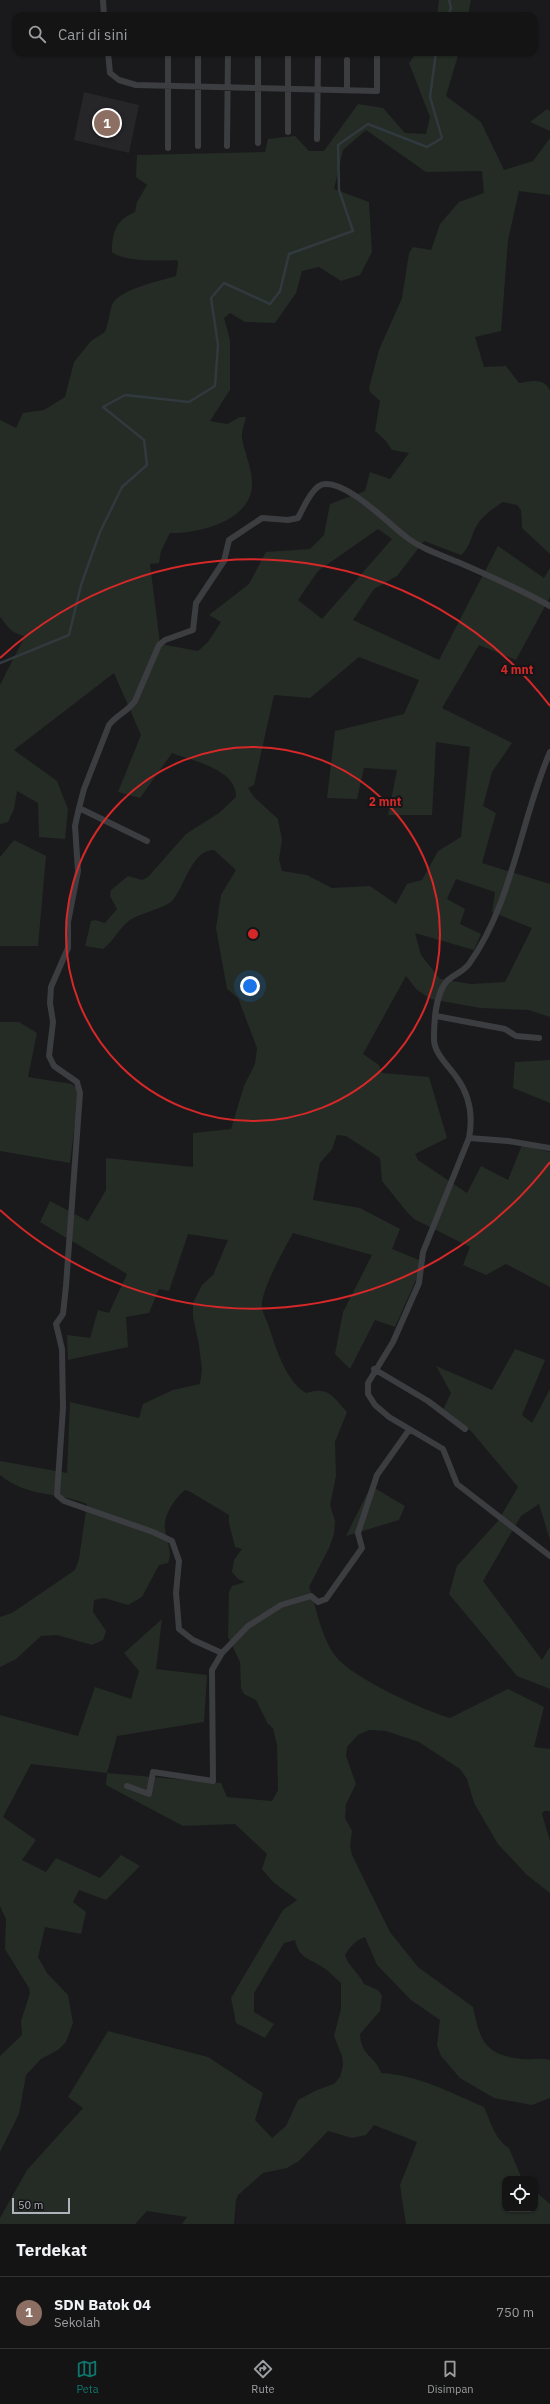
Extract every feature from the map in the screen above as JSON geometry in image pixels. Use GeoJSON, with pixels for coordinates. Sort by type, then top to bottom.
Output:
{"type":"FeatureCollection","features":[{"type":"Feature","properties":{"kind":"street"},"geometry":{"type":"LineString","coordinates":[[103,0],[104,12]]}},
{"type":"Feature","properties":{"kind":"street"},"geometry":{"type":"LineString","coordinates":[[108,56],[110,73],[119,80],[136,85],[347,90],[377,90],[377,56]]}},
{"type":"Feature","properties":{"kind":"street"},"geometry":{"type":"LineString","coordinates":[[168,56],[168,148]]}},
{"type":"Feature","properties":{"kind":"street"},"geometry":{"type":"LineString","coordinates":[[198,56],[198,146]]}},
{"type":"Feature","properties":{"kind":"street"},"geometry":{"type":"LineString","coordinates":[[227,146],[228,56]]}},
{"type":"Feature","properties":{"kind":"street"},"geometry":{"type":"LineString","coordinates":[[258,56],[258,144]]}},
{"type":"Feature","properties":{"kind":"street"},"geometry":{"type":"LineString","coordinates":[[288,56],[288,132]]}},
{"type":"Feature","properties":{"kind":"street"},"geometry":{"type":"LineString","coordinates":[[317,139],[318,56]]}},
{"type":"Feature","properties":{"kind":"street"},"geometry":{"type":"LineString","coordinates":[[347,60],[347,90]]}},
{"type":"Feature","properties":{"kind":"street"},"geometry":{"type":"LineString","coordinates":[[222,1653],[193,1640],[179,1629],[176,1593],[179,1561],[176,1547],[172,1541],[153,1532],[64,1501],[57,1494],[63,1408],[62,1350],[56,1324],[63,1314],[65,1300],[80,1093],[77,1082],[51,1062],[48,1045],[53,1022],[50,1003],[51,987],[68,948],[68,922],[78,871],[75,826],[78,808],[109,725],[116,716],[132,706],[159,645],[165,640],[186,634],[193,630],[196,603],[224,560],[229,540],[262,518],[288,520],[298,518],[315,489],[322,484],[327,483],[346,491],[375,510],[418,545],[494,578],[550,606]]}},
{"type":"Feature","properties":{"kind":"street"},"geometry":{"type":"LineString","coordinates":[[550,752],[548,763],[495,916],[469,964],[447,981],[442,990],[433,1038],[435,1049],[458,1079],[466,1095],[472,1122],[469,1138],[423,1252],[419,1284],[393,1342],[374,1369],[368,1384],[368,1394],[375,1405],[389,1417],[409,1430],[443,1449],[457,1484],[550,1556]]}},
{"type":"Feature","properties":{"kind":"street"},"geometry":{"type":"LineString","coordinates":[[78,808],[147,841]]}},
{"type":"Feature","properties":{"kind":"street"},"geometry":{"type":"LineString","coordinates":[[436,1016],[505,1029],[516,1036],[539,1038]]}},
{"type":"Feature","properties":{"kind":"street"},"geometry":{"type":"LineString","coordinates":[[469,1138],[508,1140],[550,1148]]}},
{"type":"Feature","properties":{"kind":"street"},"geometry":{"type":"LineString","coordinates":[[374,1369],[428,1401],[465,1429]]}},
{"type":"Feature","properties":{"kind":"street"},"geometry":{"type":"LineString","coordinates":[[127,1786],[149,1794],[153,1772],[213,1781],[212,1670],[222,1653],[248,1626],[281,1605],[311,1596],[318,1602],[326,1599],[362,1548],[358,1533],[377,1475],[409,1430]]}},
{"type":"Feature","properties":{"kind":"shaded area"},"geometry":{"type":"Polygon","coordinates":[[[439,0],[471,0],[469,12],[438,12],[439,0]]]}},
{"type":"Feature","properties":{"kind":"shaded area"},"geometry":{"type":"Polygon","coordinates":[[[414,56],[458,56],[446,96],[481,122],[504,170],[533,161],[550,138],[550,195],[519,191],[508,240],[501,331],[475,337],[484,367],[506,366],[519,383],[532,381],[541,382],[548,387],[550,391],[550,554],[522,528],[521,510],[517,505],[503,502],[482,518],[476,526],[468,547],[461,555],[424,541],[397,576],[374,589],[353,620],[439,660],[498,546],[544,578],[550,568],[550,597],[516,660],[479,645],[442,708],[512,743],[492,772],[483,806],[496,813],[482,863],[550,884],[550,1017],[529,1010],[480,1008],[431,999],[417,990],[406,976],[363,1054],[379,1065],[382,1073],[429,1077],[447,1138],[415,1154],[418,1160],[467,1193],[481,1166],[508,1180],[522,1145],[550,1152],[550,1287],[506,1264],[486,1275],[463,1265],[470,1247],[414,1219],[382,1181],[380,1158],[346,1136],[337,1135],[332,1149],[320,1163],[313,1200],[360,1208],[400,1229],[392,1249],[424,1262],[395,1327],[375,1320],[350,1369],[335,1354],[343,1312],[372,1255],[293,1233],[269,1281],[262,1300],[262,1307],[282,1362],[292,1380],[306,1393],[320,1391],[330,1394],[347,1412],[335,1442],[336,1476],[330,1505],[335,1521],[334,1534],[329,1548],[309,1587],[320,1624],[327,1643],[332,1651],[337,1658],[358,1675],[407,1701],[450,1718],[508,1689],[544,1707],[534,1747],[550,1749],[550,1811],[544,1811],[542,1814],[550,1841],[550,1893],[527,1875],[498,1844],[474,1803],[467,1779],[460,1769],[419,1742],[386,1731],[369,1730],[358,1735],[347,1747],[346,1756],[356,1784],[346,1804],[345,1818],[352,1831],[350,1846],[352,1855],[390,1932],[418,1967],[473,2007],[478,2028],[482,2037],[486,2044],[492,2049],[499,2054],[509,2057],[550,2060],[550,2098],[532,2105],[494,2098],[460,2078],[441,2056],[437,2045],[440,2020],[411,2000],[377,1965],[365,1937],[353,1944],[345,1955],[346,1959],[364,1984],[378,1990],[382,1996],[380,2011],[360,2034],[363,2047],[381,2073],[395,2074],[421,2081],[446,2090],[484,2107],[500,2140],[509,2148],[521,2176],[502,2176],[502,2212],[538,2212],[538,2194],[550,2204],[550,2224],[406,2224],[400,2185],[417,2142],[374,2125],[366,2135],[352,2138],[328,2131],[299,2161],[287,2168],[263,2173],[238,2195],[236,2200],[234,2224],[182,2224],[187,2217],[147,2211],[135,2224],[0,2224],[0,2218],[27,2170],[83,2108],[68,2097],[108,2031],[208,2057],[263,2093],[255,2120],[272,2138],[286,2126],[298,2100],[317,2090],[334,2084],[340,2077],[343,2065],[342,2056],[334,2036],[341,2009],[341,1983],[326,1970],[302,1955],[295,1940],[284,1943],[254,1993],[254,2012],[274,2024],[265,2038],[236,2023],[231,1998],[283,1910],[297,1900],[273,1882],[262,1869],[267,1854],[235,1824],[183,1826],[106,1785],[107,1773],[221,1783],[227,1797],[272,1801],[278,1790],[277,1745],[273,1728],[268,1724],[256,1700],[244,1694],[241,1688],[240,1662],[228,1637],[229,1592],[232,1586],[245,1582],[238,1579],[232,1572],[234,1560],[242,1549],[235,1547],[229,1523],[229,1515],[185,1490],[170,1508],[166,1519],[165,1529],[170,1554],[168,1563],[159,1565],[142,1597],[128,1605],[104,1598],[94,1600],[93,1612],[106,1631],[103,1640],[92,1645],[57,1635],[41,1636],[16,1659],[0,1667],[0,1617],[12,1613],[75,1570],[79,1559],[87,1504],[64,1497],[31,1491],[10,1482],[0,1475],[0,1461],[67,1473],[70,1402],[139,1418],[143,1404],[173,1390],[200,1384],[202,1370],[199,1345],[193,1317],[193,1303],[202,1285],[213,1275],[228,1240],[188,1234],[169,1291],[159,1289],[149,1313],[126,1317],[128,1347],[68,1360],[67,1335],[90,1338],[98,1310],[109,1313],[127,1274],[40,1222],[50,1201],[88,1221],[106,1190],[106,1158],[193,1167],[193,1133],[231,1129],[244,1086],[255,1064],[257,1048],[238,998],[227,989],[216,928],[221,895],[236,870],[214,850],[206,852],[194,862],[177,895],[169,904],[130,920],[103,949],[85,946],[91,921],[95,920],[105,923],[117,909],[110,896],[111,890],[128,876],[142,880],[148,877],[186,834],[219,813],[236,797],[234,787],[229,779],[221,773],[201,763],[172,753],[140,798],[118,792],[141,735],[114,673],[14,750],[57,781],[68,809],[65,839],[39,837],[38,803],[17,791],[14,809],[8,822],[0,824],[0,685],[25,636],[13,632],[0,617],[0,420],[16,428],[23,413],[44,410],[65,397],[74,362],[91,341],[105,332],[112,305],[116,299],[123,294],[141,286],[176,276],[178,264],[177,260],[153,261],[125,258],[112,252],[113,238],[116,228],[123,219],[135,212],[137,202],[147,185],[136,177],[137,155],[265,152],[268,139],[295,136],[309,151],[324,151],[358,104],[383,108],[405,133],[426,134],[430,117],[409,63],[414,56]],[[366,130],[343,150],[334,189],[369,202],[372,252],[360,275],[341,281],[319,267],[302,271],[296,293],[275,323],[245,322],[230,313],[224,318],[230,340],[230,390],[210,421],[227,424],[240,417],[246,417],[242,438],[250,467],[252,486],[249,498],[233,517],[208,528],[181,533],[170,533],[161,551],[159,563],[150,564],[160,644],[198,651],[208,642],[221,622],[209,615],[249,584],[266,552],[310,549],[324,535],[330,504],[365,491],[370,472],[390,479],[409,453],[392,450],[385,440],[375,431],[380,401],[370,392],[369,388],[379,350],[402,298],[409,253],[413,247],[431,250],[440,224],[459,202],[484,193],[482,171],[426,172],[366,130]],[[378,529],[318,571],[298,600],[322,619],[392,539],[378,529]],[[359,657],[310,698],[274,695],[254,785],[248,788],[254,797],[278,819],[282,840],[279,859],[282,871],[307,875],[332,888],[370,886],[396,904],[407,884],[422,880],[438,851],[461,837],[470,747],[436,742],[432,815],[388,815],[397,770],[364,768],[357,799],[327,798],[335,731],[404,714],[419,680],[359,657]],[[456,879],[447,899],[465,909],[460,924],[481,934],[474,950],[415,933],[421,955],[440,979],[471,984],[505,982],[532,928],[492,912],[495,892],[456,879]]]}},
{"type":"Feature","properties":{"kind":"shaded area"},"geometry":{"type":"Polygon","coordinates":[[[84,92],[139,105],[129,153],[74,140],[84,92]]]}},
{"type":"Feature","properties":{"kind":"shaded area"},"geometry":{"type":"Polygon","coordinates":[[[547,109],[550,111],[550,131],[530,122],[547,109]]]}},
{"type":"Feature","properties":{"kind":"shaded area"},"geometry":{"type":"Polygon","coordinates":[[[14,840],[46,856],[38,946],[0,946],[0,857],[14,840]]]}},
{"type":"Feature","properties":{"kind":"shaded area"},"geometry":{"type":"Polygon","coordinates":[[[0,1022],[19,1022],[37,1033],[28,1077],[72,1084],[79,1091],[70,1163],[0,1151],[0,1022]]]}},
{"type":"Feature","properties":{"kind":"shaded area"},"geometry":{"type":"Polygon","coordinates":[[[550,1060],[550,1103],[513,1088],[515,1062],[550,1060]]]}},
{"type":"Feature","properties":{"kind":"shaded area"},"geometry":{"type":"Polygon","coordinates":[[[515,1349],[545,1360],[522,1415],[532,1423],[550,1389],[550,1540],[539,1504],[521,1516],[483,1581],[542,1660],[550,1647],[550,1689],[517,1676],[449,1594],[457,1566],[498,1521],[518,1487],[471,1431],[442,1412],[451,1393],[436,1366],[492,1390],[515,1349]]]}},
{"type":"Feature","properties":{"kind":"shaded area"},"geometry":{"type":"Polygon","coordinates":[[[371,1486],[405,1506],[399,1520],[346,1536],[371,1486]]]}},
{"type":"Feature","properties":{"kind":"shaded area"},"geometry":{"type":"Polygon","coordinates":[[[162,1619],[156,1669],[207,1675],[204,1722],[117,1736],[107,1773],[31,1764],[3,1817],[36,1840],[22,1860],[46,1872],[56,1858],[100,1878],[121,1855],[140,1866],[106,1900],[79,1890],[73,1902],[86,1912],[81,1934],[45,1927],[38,1957],[47,1973],[68,1995],[73,2023],[66,2042],[58,2050],[41,2059],[26,2075],[19,2114],[0,2152],[0,2056],[22,2035],[21,2021],[30,1993],[29,1988],[5,1949],[6,1919],[0,1906],[0,1715],[78,1736],[95,1687],[131,1699],[139,1671],[124,1653],[162,1619]]]}},
{"type":"Feature","properties":{"kind":"waterway"},"geometry":{"type":"LineString","coordinates":[[449,0],[451,8],[450,12]]}},
{"type":"Feature","properties":{"kind":"waterway"},"geometry":{"type":"LineString","coordinates":[[0,663],[69,635],[81,585],[100,532],[122,487],[147,465],[144,440],[103,407],[125,395],[189,402],[215,386],[218,345],[211,298],[224,283],[270,304],[280,291],[289,254],[353,231],[339,190],[338,145],[368,124],[427,147],[442,138],[430,97],[435,56]]}},
{"type":"Feature","properties":{"kind":"place","name":"SDN Batok 04"},"geometry":{"type":"Point","coordinates":[107,123]}}]}
